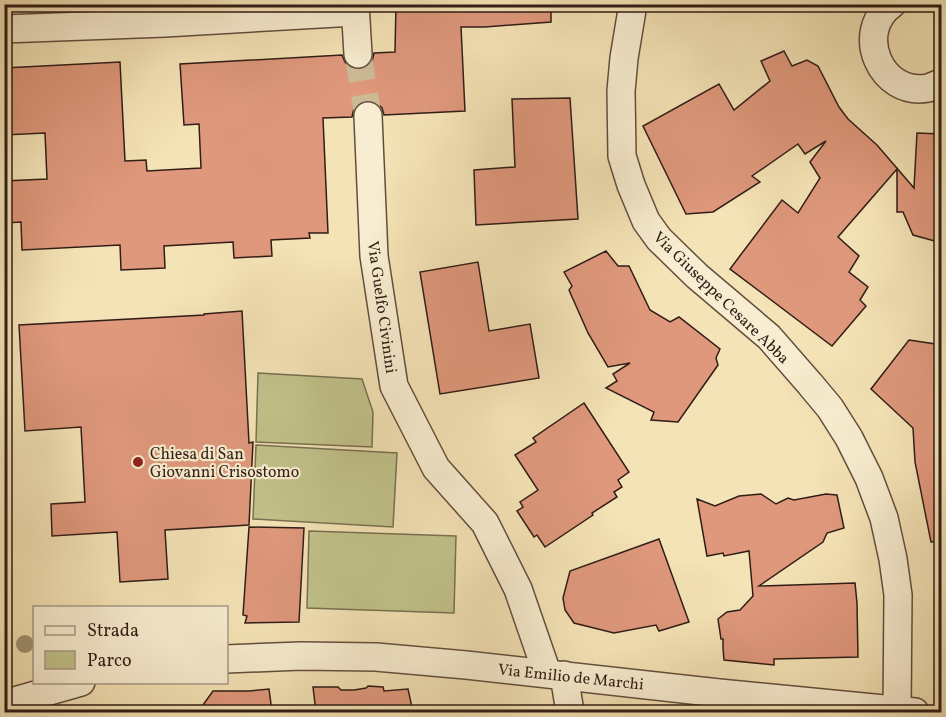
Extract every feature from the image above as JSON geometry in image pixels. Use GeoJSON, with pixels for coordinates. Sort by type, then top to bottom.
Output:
{"type":"FeatureCollection","features":[{"type":"Feature","properties":{"kind":"street","name":"Via Giuseppe Cesare Abba"},"geometry":{"type":"LineString","coordinates":[[633,4],[621,91],[622,156],[630,185],[646,221],[659,240],[769,338],[830,408],[849,438],[869,478],[885,518],[898,595],[907,712]]}},
{"type":"Feature","properties":{"kind":"street"},"geometry":{"type":"LineString","coordinates":[[4,29],[166,14],[355,8],[358,54]]}},
{"type":"Feature","properties":{"kind":"street"},"geometry":{"type":"LineString","coordinates":[[879,10],[873,48],[886,74],[898,83],[912,88],[927,88],[942,83]]}},
{"type":"Feature","properties":{"kind":"street","name":"Via Guelfo Civinini"},"geometry":{"type":"LineString","coordinates":[[368,116],[374,256],[394,386],[436,468],[485,523],[518,589],[570,712]]}},
{"type":"Feature","properties":{"kind":"street","name":"Via Emilio de Marchi"},"geometry":{"type":"LineString","coordinates":[[228,659],[365,656],[907,712]]}},
{"type":"Feature","properties":{"kind":"street"},"geometry":{"type":"LineString","coordinates":[[4,704],[74,684]]}},
{"type":"Feature","properties":{"kind":"green space"},"geometry":{"type":"Polygon","coordinates":[[[258,373],[362,379],[373,412],[372,447],[256,442],[258,373]]]}},
{"type":"Feature","properties":{"kind":"green space"},"geometry":{"type":"Polygon","coordinates":[[[256,445],[397,453],[393,527],[253,519],[256,445]]]}},
{"type":"Feature","properties":{"kind":"green space"},"geometry":{"type":"Polygon","coordinates":[[[309,531],[456,536],[454,613],[307,608],[309,531]]]}},
{"type":"Feature","properties":{"kind":"building"},"geometry":{"type":"Polygon","coordinates":[[[396,4],[551,4],[551,22],[461,27],[465,111],[384,115],[382,108],[376,102],[367,100],[354,108],[352,117],[323,118],[328,233],[309,233],[310,238],[271,240],[272,256],[234,258],[233,242],[164,246],[165,268],[121,270],[120,245],[22,250],[21,222],[4,223],[4,181],[47,179],[45,133],[4,135],[4,68],[120,62],[125,161],[146,160],[147,171],[201,168],[199,124],[184,125],[180,64],[342,55],[350,68],[360,70],[372,62],[374,53],[395,52],[396,4]]]}},
{"type":"Feature","properties":{"kind":"building"},"geometry":{"type":"Polygon","coordinates":[[[784,51],[792,66],[807,60],[818,66],[839,107],[848,119],[877,145],[914,188],[917,133],[942,134],[942,243],[913,235],[903,212],[897,212],[897,169],[838,237],[859,256],[849,272],[868,287],[860,300],[866,306],[832,346],[730,269],[782,200],[798,213],[820,178],[810,162],[826,141],[805,154],[798,144],[752,176],[760,182],[713,212],[686,214],[643,126],[719,84],[734,110],[770,81],[761,61],[784,51]]]}},
{"type":"Feature","properties":{"kind":"building"},"geometry":{"type":"Polygon","coordinates":[[[570,98],[578,219],[476,225],[474,170],[515,167],[512,99],[570,98]]]}},
{"type":"Feature","properties":{"kind":"building"},"geometry":{"type":"Polygon","coordinates":[[[606,251],[618,266],[629,266],[650,310],[670,322],[679,317],[720,349],[716,358],[718,365],[678,422],[651,420],[654,412],[606,388],[617,381],[613,374],[630,363],[608,367],[588,333],[569,290],[572,286],[564,272],[606,251]]]}},
{"type":"Feature","properties":{"kind":"building"},"geometry":{"type":"Polygon","coordinates":[[[478,262],[489,331],[530,324],[539,378],[440,394],[420,272],[478,262]]]}},
{"type":"Feature","properties":{"kind":"building"},"geometry":{"type":"Polygon","coordinates":[[[242,311],[249,443],[253,442],[249,525],[165,530],[168,579],[120,582],[117,532],[52,536],[51,504],[85,502],[81,427],[25,431],[19,325],[242,311]]]}},
{"type":"Feature","properties":{"kind":"building"},"geometry":{"type":"Polygon","coordinates":[[[909,340],[942,345],[942,541],[931,542],[915,462],[913,428],[871,389],[909,340]]]}},
{"type":"Feature","properties":{"kind":"building"},"geometry":{"type":"Polygon","coordinates":[[[584,403],[629,472],[618,480],[622,487],[614,492],[617,497],[545,547],[537,535],[534,537],[517,511],[523,507],[520,502],[538,490],[515,455],[536,442],[533,438],[584,403]]]}},
{"type":"Feature","properties":{"kind":"building"},"geometry":{"type":"Polygon","coordinates":[[[761,494],[776,504],[788,498],[794,500],[826,494],[837,495],[844,528],[827,533],[823,542],[759,586],[855,583],[858,657],[774,659],[774,665],[724,660],[723,639],[721,639],[718,619],[727,612],[740,610],[753,596],[749,551],[724,556],[723,553],[707,556],[697,499],[715,506],[739,496],[761,494]]]}},
{"type":"Feature","properties":{"kind":"building"},"geometry":{"type":"Polygon","coordinates":[[[249,527],[304,528],[299,622],[245,623],[247,616],[243,615],[249,527]]]}},
{"type":"Feature","properties":{"kind":"building"},"geometry":{"type":"Polygon","coordinates":[[[659,539],[689,622],[659,631],[656,625],[614,633],[574,623],[565,610],[563,598],[570,571],[659,539]]]}},
{"type":"Feature","properties":{"kind":"building"},"geometry":{"type":"Polygon","coordinates":[[[368,686],[383,687],[384,691],[408,689],[413,712],[316,712],[313,687],[338,687],[341,690],[354,690],[368,686]]]}},
{"type":"Feature","properties":{"kind":"building"},"geometry":{"type":"Polygon","coordinates":[[[269,689],[272,712],[198,712],[213,691],[269,689]]]}},
{"type":"Feature","properties":{"kind":"tunnel"},"geometry":{"type":"LineString","coordinates":[[358,54],[368,116]]}},
{"type":"Feature","properties":{"kind":"place","name":"Chiesa di San Giovanni Crisostomo"},"geometry":{"type":"Point","coordinates":[138,462]}}]}
